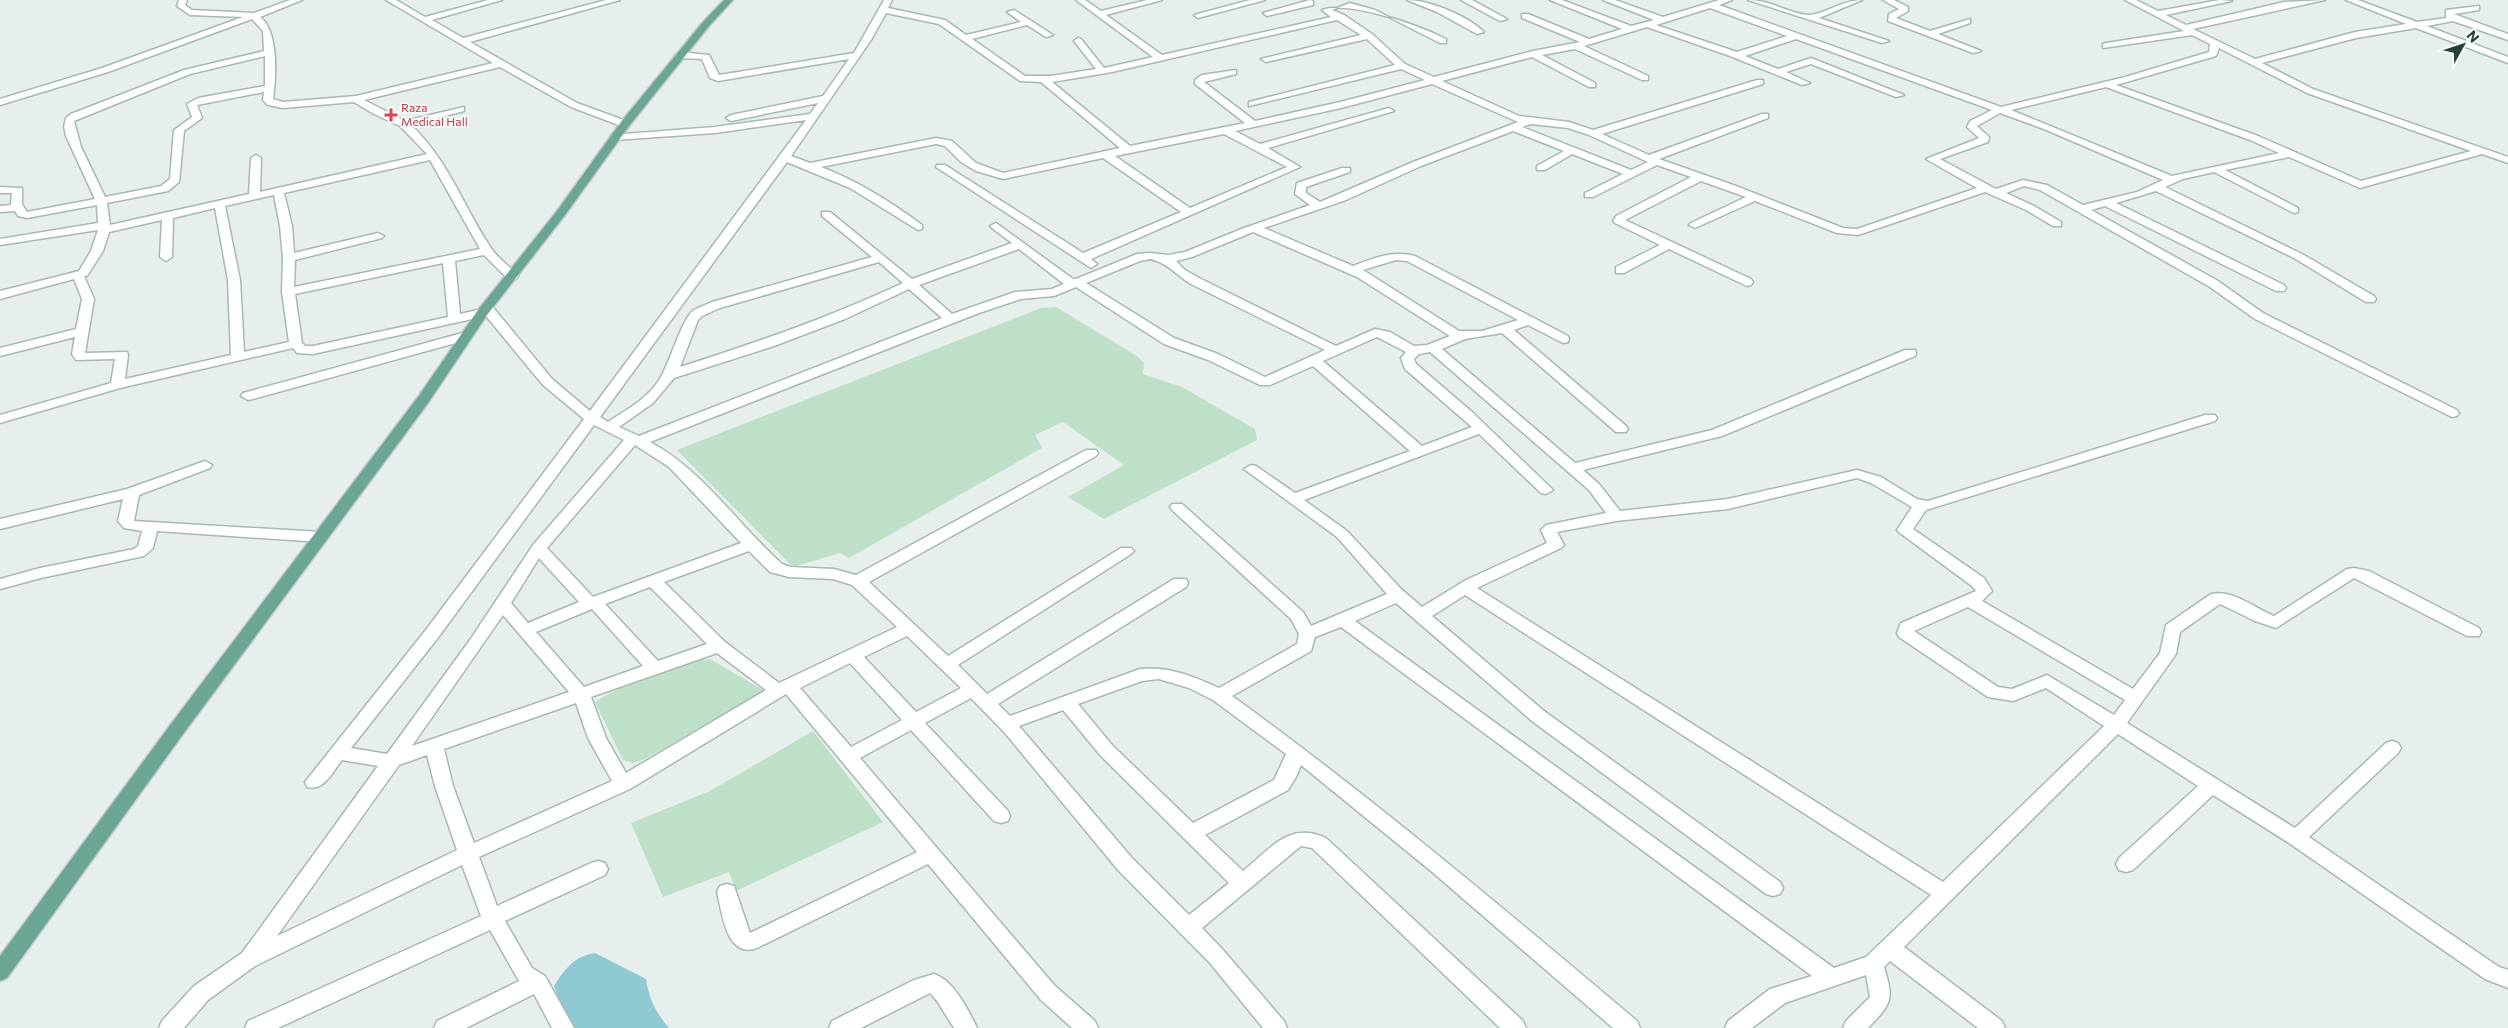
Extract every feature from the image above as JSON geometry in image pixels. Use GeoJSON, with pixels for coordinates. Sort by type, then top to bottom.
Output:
{"type":"FeatureCollection","features":[{"type":"Feature","properties":{"kind":"main road"},"geometry":{"type":"LineString","coordinates":[[0,972],[177,729],[423,400],[484,310],[561,213],[625,124],[680,55],[729,0]]}},
{"type":"Feature","properties":{"kind":"street"},"geometry":{"type":"LineString","coordinates":[[182,0],[181,6],[190,12],[252,15],[260,21],[267,31],[270,88],[268,100],[277,105],[356,99],[503,63]]}},
{"type":"Feature","properties":{"kind":"street"},"geometry":{"type":"LineString","coordinates":[[0,102],[106,70],[252,15],[298,0]]}},
{"type":"Feature","properties":{"kind":"street"},"geometry":{"type":"LineString","coordinates":[[391,0],[574,105],[625,124]]}},
{"type":"Feature","properties":{"kind":"street"},"geometry":{"type":"LineString","coordinates":[[426,19],[498,0]]}},
{"type":"Feature","properties":{"kind":"street"},"geometry":{"type":"LineString","coordinates":[[463,41],[616,0]]}},
{"type":"Feature","properties":{"kind":"street"},"geometry":{"type":"LineString","coordinates":[[314,782],[431,635],[592,419],[827,98],[856,55],[884,10],[888,0]]}},
{"type":"Feature","properties":{"kind":"street"},"geometry":{"type":"LineString","coordinates":[[1080,0],[1160,58]]}},
{"type":"Feature","properties":{"kind":"street"},"geometry":{"type":"LineString","coordinates":[[1099,14],[1158,0]]}},
{"type":"Feature","properties":{"kind":"street"},"geometry":{"type":"LineString","coordinates":[[1198,15],[1261,0]]}},
{"type":"Feature","properties":{"kind":"street"},"geometry":{"type":"LineString","coordinates":[[1326,8],[1350,0],[1378,8],[1443,41]]}},
{"type":"Feature","properties":{"kind":"street"},"geometry":{"type":"LineString","coordinates":[[1411,0],[1440,10],[1480,32]]}},
{"type":"Feature","properties":{"kind":"street"},"geometry":{"type":"LineString","coordinates":[[1464,0],[1503,19]]}},
{"type":"Feature","properties":{"kind":"street"},"geometry":{"type":"LineString","coordinates":[[1608,0],[1663,20]]}},
{"type":"Feature","properties":{"kind":"street"},"geometry":{"type":"LineString","coordinates":[[810,166],[936,141],[948,143],[956,154],[987,172],[1003,176],[1341,105],[1533,54],[1576,46],[1725,0]]}},
{"type":"Feature","properties":{"kind":"street"},"geometry":{"type":"LineString","coordinates":[[1752,0],[1886,40]]}},
{"type":"Feature","properties":{"kind":"street"},"geometry":{"type":"LineString","coordinates":[[1813,17],[1858,0]]}},
{"type":"Feature","properties":{"kind":"street"},"geometry":{"type":"LineString","coordinates":[[1887,0],[1905,8],[1892,16],[1891,20],[1976,51]]}},
{"type":"Feature","properties":{"kind":"street"},"geometry":{"type":"LineString","coordinates":[[2132,0],[2310,92],[2508,160]]}},
{"type":"Feature","properties":{"kind":"street"},"geometry":{"type":"LineString","coordinates":[[2157,14],[2228,0]]}},
{"type":"Feature","properties":{"kind":"street"},"geometry":{"type":"LineString","coordinates":[[2106,46],[2188,30],[2284,5],[2321,0]]}},
{"type":"Feature","properties":{"kind":"street"},"geometry":{"type":"LineString","coordinates":[[2350,0],[2508,60]]}},
{"type":"Feature","properties":{"kind":"street"},"geometry":{"type":"LineString","coordinates":[[1427,6],[1449,1]]}},
{"type":"Feature","properties":{"kind":"street"},"geometry":{"type":"LineString","coordinates":[[1562,1],[1630,30]]}},
{"type":"Feature","properties":{"kind":"street"},"geometry":{"type":"LineString","coordinates":[[1267,13],[1307,2],[1326,8],[1326,10],[1341,17],[1369,36],[1402,66],[1516,119],[1528,122],[1556,122],[1593,134],[1653,161],[1850,233],[1858,232],[1984,188]]}},
{"type":"Feature","properties":{"kind":"street"},"geometry":{"type":"LineString","coordinates":[[1710,5],[2048,127],[2171,179]]}},
{"type":"Feature","properties":{"kind":"street"},"geometry":{"type":"LineString","coordinates":[[2343,6],[2399,27]]}},
{"type":"Feature","properties":{"kind":"street"},"geometry":{"type":"LineString","coordinates":[[2451,17],[2449,12],[2476,8]]}},
{"type":"Feature","properties":{"kind":"street"},"geometry":{"type":"LineString","coordinates":[[884,10],[934,19],[947,25],[1023,79],[1044,80],[1160,58],[1341,17]]}},
{"type":"Feature","properties":{"kind":"street"},"geometry":{"type":"LineString","coordinates":[[1011,12],[1026,23],[1049,35]]}},
{"type":"Feature","properties":{"kind":"street"},"geometry":{"type":"LineString","coordinates":[[1525,16],[1588,42]]}},
{"type":"Feature","properties":{"kind":"street"},"geometry":{"type":"LineString","coordinates":[[2252,63],[2344,38],[2416,24],[2449,20],[2451,17]]}},
{"type":"Feature","properties":{"kind":"street"},"geometry":{"type":"LineString","coordinates":[[2451,17],[2508,37]]}},
{"type":"Feature","properties":{"kind":"street"},"geometry":{"type":"LineString","coordinates":[[1928,34],[1967,21]]}},
{"type":"Feature","properties":{"kind":"street"},"geometry":{"type":"LineString","coordinates":[[964,38],[1026,23]]}},
{"type":"Feature","properties":{"kind":"street"},"geometry":{"type":"LineString","coordinates":[[1649,24],[1738,55],[1805,83]]}},
{"type":"Feature","properties":{"kind":"street"},"geometry":{"type":"LineString","coordinates":[[1266,59],[1369,36]]}},
{"type":"Feature","properties":{"kind":"street"},"geometry":{"type":"LineString","coordinates":[[1738,55],[1796,36]]}},
{"type":"Feature","properties":{"kind":"street"},"geometry":{"type":"LineString","coordinates":[[1078,41],[1102,70]]}},
{"type":"Feature","properties":{"kind":"street"},"geometry":{"type":"LineString","coordinates":[[2057,224],[2030,208],[1997,192],[1984,188],[1932,159],[1984,140],[1984,137],[1972,127],[1974,123],[1999,110],[2106,84],[2213,54],[2214,43]]}},
{"type":"Feature","properties":{"kind":"street"},"geometry":{"type":"LineString","coordinates":[[2477,48],[2508,43]]}},
{"type":"Feature","properties":{"kind":"street"},"geometry":{"type":"LineString","coordinates":[[1576,46],[1645,78]]}},
{"type":"Feature","properties":{"kind":"street"},"geometry":{"type":"LineString","coordinates":[[0,295],[78,275],[85,270],[97,251],[104,228],[105,214],[102,201],[85,163],[72,142],[68,123],[71,118],[187,72],[267,53]]}},
{"type":"Feature","properties":{"kind":"street"},"geometry":{"type":"LineString","coordinates":[[1533,54],[1592,86]]}},
{"type":"Feature","properties":{"kind":"street"},"geometry":{"type":"LineString","coordinates":[[680,55],[706,57],[713,76],[718,78],[856,55]]}},
{"type":"Feature","properties":{"kind":"street"},"geometry":{"type":"LineString","coordinates":[[1780,72],[1811,61],[1899,95]]}},
{"type":"Feature","properties":{"kind":"street"},"geometry":{"type":"LineString","coordinates":[[1252,104],[1402,66]]}},
{"type":"Feature","properties":{"kind":"street"},"geometry":{"type":"LineString","coordinates":[[1233,72],[1202,78],[1198,82],[1251,123]]}},
{"type":"Feature","properties":{"kind":"street"},"geometry":{"type":"LineString","coordinates":[[1044,80],[1128,149]]}},
{"type":"Feature","properties":{"kind":"street"},"geometry":{"type":"LineString","coordinates":[[1593,134],[1760,82]]}},
{"type":"Feature","properties":{"kind":"street"},"geometry":{"type":"LineString","coordinates":[[2106,84],[2249,136],[2352,182],[2364,185],[2482,151]]}},
{"type":"Feature","properties":{"kind":"street"},"geometry":{"type":"LineString","coordinates":[[0,209],[18,207],[22,214],[27,215],[156,192],[170,187],[175,180],[179,130],[196,120],[191,106],[194,102],[270,88]]}},
{"type":"Feature","properties":{"kind":"street"},"geometry":{"type":"LineString","coordinates":[[731,118],[827,98]]}},
{"type":"Feature","properties":{"kind":"street"},"geometry":{"type":"LineString","coordinates":[[356,99],[404,124],[433,156],[445,173],[487,251],[512,276]]}},
{"type":"Feature","properties":{"kind":"street"},"geometry":{"type":"LineString","coordinates":[[404,124],[460,109]]}},
{"type":"Feature","properties":{"kind":"street"},"geometry":{"type":"LineString","coordinates":[[1258,148],[1389,111]]}},
{"type":"Feature","properties":{"kind":"street"},"geometry":{"type":"LineString","coordinates":[[615,137],[715,130],[814,116]]}},
{"type":"Feature","properties":{"kind":"street"},"geometry":{"type":"LineString","coordinates":[[1589,195],[1632,174],[1653,161],[1765,116]]}},
{"type":"Feature","properties":{"kind":"street"},"geometry":{"type":"LineString","coordinates":[[248,960],[503,604],[538,548],[562,518],[636,439],[950,319],[1019,295],[1054,292],[1102,271],[1143,257],[1168,260],[1188,255],[1254,228],[1319,206],[1528,122]]}},
{"type":"Feature","properties":{"kind":"street"},"geometry":{"type":"LineString","coordinates":[[1512,127],[1632,174]]}},
{"type":"Feature","properties":{"kind":"street"},"geometry":{"type":"LineString","coordinates":[[1082,258],[1295,167],[1225,130]]}},
{"type":"Feature","properties":{"kind":"street"},"geometry":{"type":"LineString","coordinates":[[1541,168],[1572,150]]}},
{"type":"Feature","properties":{"kind":"street"},"geometry":{"type":"LineString","coordinates":[[1110,153],[1106,156],[1189,212]]}},
{"type":"Feature","properties":{"kind":"street"},"geometry":{"type":"LineString","coordinates":[[2080,209],[2159,188],[2171,179],[2289,154]]}},
{"type":"Feature","properties":{"kind":"street"},"geometry":{"type":"LineString","coordinates":[[0,242],[104,228],[168,216],[433,156]]}},
{"type":"Feature","properties":{"kind":"street"},"geometry":{"type":"LineString","coordinates":[[254,196],[256,158]]}},
{"type":"Feature","properties":{"kind":"street"},"geometry":{"type":"LineString","coordinates":[[783,158],[838,176],[884,201],[918,227]]}},
{"type":"Feature","properties":{"kind":"street"},"geometry":{"type":"LineString","coordinates":[[941,167],[1102,271]]}},
{"type":"Feature","properties":{"kind":"street"},"geometry":{"type":"LineString","coordinates":[[2215,169],[2294,210]]}},
{"type":"Feature","properties":{"kind":"street"},"geometry":{"type":"LineString","coordinates":[[1319,206],[1300,194],[1301,185],[1346,170]]}},
{"type":"Feature","properties":{"kind":"street"},"geometry":{"type":"LineString","coordinates":[[1700,177],[1620,218],[1619,221],[1747,282]]}},
{"type":"Feature","properties":{"kind":"street"},"geometry":{"type":"LineString","coordinates":[[1997,192],[2030,183],[2043,188],[2214,284],[2259,316],[2452,413]]}},
{"type":"Feature","properties":{"kind":"street"},"geometry":{"type":"LineString","coordinates":[[2159,188],[2298,256],[2370,299]]}},
{"type":"Feature","properties":{"kind":"street"},"geometry":{"type":"LineString","coordinates":[[0,190],[18,190],[16,207]]}},
{"type":"Feature","properties":{"kind":"street"},"geometry":{"type":"LineString","coordinates":[[278,190],[286,226],[289,258],[288,292],[296,344],[302,350],[313,350],[454,319],[484,310],[550,385],[592,419],[655,448],[675,464],[776,568],[789,572],[834,574],[858,581],[909,628],[1006,724],[1125,864],[1189,927],[1276,1028]]}},
{"type":"Feature","properties":{"kind":"street"},"geometry":{"type":"LineString","coordinates":[[1694,225],[1755,197]]}},
{"type":"Feature","properties":{"kind":"street"},"geometry":{"type":"LineString","coordinates":[[2107,203],[2280,288]]}},
{"type":"Feature","properties":{"kind":"street"},"geometry":{"type":"LineString","coordinates":[[219,204],[226,228],[236,296],[238,358]]}},
{"type":"Feature","properties":{"kind":"street"},"geometry":{"type":"LineString","coordinates":[[826,214],[881,258],[950,319]]}},
{"type":"Feature","properties":{"kind":"street"},"geometry":{"type":"LineString","coordinates":[[166,257],[168,216]]}},
{"type":"Feature","properties":{"kind":"street"},"geometry":{"type":"LineString","coordinates":[[996,226],[1018,244],[1074,283],[1169,341],[1221,360],[1256,380],[1265,382],[1271,381],[1375,333],[1382,333],[1414,350],[1432,347],[1462,336],[1479,335],[1528,321]]}},
{"type":"Feature","properties":{"kind":"street"},"geometry":{"type":"LineString","coordinates":[[1254,228],[1353,270],[1380,285],[1455,334],[1462,336]]}},
{"type":"Feature","properties":{"kind":"street"},"geometry":{"type":"LineString","coordinates":[[289,258],[378,236]]}},
{"type":"Feature","properties":{"kind":"street"},"geometry":{"type":"LineString","coordinates":[[669,375],[832,319],[911,284],[1018,244]]}},
{"type":"Feature","properties":{"kind":"street"},"geometry":{"type":"LineString","coordinates":[[1620,270],[1668,245]]}},
{"type":"Feature","properties":{"kind":"street"},"geometry":{"type":"LineString","coordinates":[[288,292],[487,251]]}},
{"type":"Feature","properties":{"kind":"street"},"geometry":{"type":"LineString","coordinates":[[1353,270],[1389,256],[1402,255],[1563,338]]}},
{"type":"Feature","properties":{"kind":"street"},"geometry":{"type":"LineString","coordinates":[[609,427],[645,403],[660,390],[669,375],[692,319],[703,310],[881,258]]}},
{"type":"Feature","properties":{"kind":"street"},"geometry":{"type":"LineString","coordinates":[[449,259],[454,319]]}},
{"type":"Feature","properties":{"kind":"street"},"geometry":{"type":"LineString","coordinates":[[1168,260],[1182,273],[1195,281],[1337,351]]}},
{"type":"Feature","properties":{"kind":"street"},"geometry":{"type":"LineString","coordinates":[[78,275],[88,295],[78,352],[81,357],[122,354],[117,385]]}},
{"type":"Feature","properties":{"kind":"street"},"geometry":{"type":"LineString","coordinates":[[1504,328],[1621,429]]}},
{"type":"Feature","properties":{"kind":"street"},"geometry":{"type":"LineString","coordinates":[[0,352],[82,331]]}},
{"type":"Feature","properties":{"kind":"street"},"geometry":{"type":"LineString","coordinates":[[248,396],[466,336]]}},
{"type":"Feature","properties":{"kind":"street"},"geometry":{"type":"LineString","coordinates":[[0,418],[117,385],[296,344]]}},
{"type":"Feature","properties":{"kind":"street"},"geometry":{"type":"LineString","coordinates":[[1432,347],[1594,487],[1616,516]]}},
{"type":"Feature","properties":{"kind":"street"},"geometry":{"type":"LineString","coordinates":[[1414,350],[1407,358],[1410,366],[1546,490]]}},
{"type":"Feature","properties":{"kind":"street"},"geometry":{"type":"LineString","coordinates":[[1573,468],[1717,433],[1910,353]]}},
{"type":"Feature","properties":{"kind":"street"},"geometry":{"type":"LineString","coordinates":[[1315,361],[1420,452]]}},
{"type":"Feature","properties":{"kind":"street"},"geometry":{"type":"LineString","coordinates":[[1421,615],[1466,588],[1556,545],[1550,528],[1616,516],[1728,504],[1857,474],[1874,479],[1919,504],[1929,506],[2210,418]]}},
{"type":"Feature","properties":{"kind":"street"},"geometry":{"type":"LineString","coordinates":[[1293,499],[1481,429]]}},
{"type":"Feature","properties":{"kind":"street"},"geometry":{"type":"LineString","coordinates":[[858,581],[1091,453]]}},
{"type":"Feature","properties":{"kind":"street"},"geometry":{"type":"LineString","coordinates":[[0,524],[132,492],[206,466]]}},
{"type":"Feature","properties":{"kind":"street"},"geometry":{"type":"LineString","coordinates":[[1250,469],[1342,534],[1395,593],[1538,716],[1773,888]]}},
{"type":"Feature","properties":{"kind":"street"},"geometry":{"type":"LineString","coordinates":[[132,492],[127,522],[151,527],[321,537]]}},
{"type":"Feature","properties":{"kind":"street"},"geometry":{"type":"LineString","coordinates":[[1919,504],[1919,510],[1905,530],[1978,582],[1984,592],[1969,601],[1907,627],[1904,633],[1994,693],[2013,695],[2047,681],[2296,838],[2492,973],[2508,979]]}},
{"type":"Feature","properties":{"kind":"street"},"geometry":{"type":"LineString","coordinates":[[1176,507],[1298,616],[1308,634],[1305,647],[1218,696]]}},
{"type":"Feature","properties":{"kind":"street"},"geometry":{"type":"LineString","coordinates":[[0,584],[40,573],[139,553],[145,548],[151,527]]}},
{"type":"Feature","properties":{"kind":"street"},"geometry":{"type":"LineString","coordinates":[[525,630],[592,603],[752,544]]}},
{"type":"Feature","properties":{"kind":"street"},"geometry":{"type":"LineString","coordinates":[[538,548],[655,669]]}},
{"type":"Feature","properties":{"kind":"street"},"geometry":{"type":"LineString","coordinates":[[946,664],[1126,552]]}},
{"type":"Feature","properties":{"kind":"street"},"geometry":{"type":"LineString","coordinates":[[1736,1028],[1771,1000],[1873,964],[2116,725],[2168,654],[2172,629],[2217,598],[2225,598],[2268,620],[2276,622],[2347,574],[2354,573],[2363,575],[2473,632]]}},
{"type":"Feature","properties":{"kind":"street"},"geometry":{"type":"LineString","coordinates":[[653,580],[719,646],[784,688],[849,756],[1048,994],[1087,1028]]}},
{"type":"Feature","properties":{"kind":"street"},"geometry":{"type":"LineString","coordinates":[[986,703],[1180,583]]}},
{"type":"Feature","properties":{"kind":"street"},"geometry":{"type":"LineString","coordinates":[[1466,588],[1944,894]]}},
{"type":"Feature","properties":{"kind":"street"},"geometry":{"type":"LineString","coordinates":[[1308,634],[1392,600],[1395,593]]}},
{"type":"Feature","properties":{"kind":"street"},"geometry":{"type":"LineString","coordinates":[[1969,601],[2136,698]]}},
{"type":"Feature","properties":{"kind":"street"},"geometry":{"type":"LineString","coordinates":[[503,604],[582,696],[597,738],[623,784]]}},
{"type":"Feature","properties":{"kind":"street"},"geometry":{"type":"LineString","coordinates":[[1343,620],[1831,978]]}},
{"type":"Feature","properties":{"kind":"street"},"geometry":{"type":"LineString","coordinates":[[170,1028],[201,993],[248,960],[467,854],[623,784],[784,688],[909,628]]}},
{"type":"Feature","properties":{"kind":"street"},"geometry":{"type":"LineString","coordinates":[[337,752],[390,761],[582,696],[719,646]]}},
{"type":"Feature","properties":{"kind":"street"},"geometry":{"type":"LineString","coordinates":[[853,656],[1001,816]]}},
{"type":"Feature","properties":{"kind":"street"},"geometry":{"type":"LineString","coordinates":[[1006,724],[1140,675],[1159,673],[1195,684],[1218,696],[1296,752],[1438,865],[1629,1028]]}},
{"type":"Feature","properties":{"kind":"street"},"geometry":{"type":"LineString","coordinates":[[849,756],[972,690]]}},
{"type":"Feature","properties":{"kind":"street"},"geometry":{"type":"LineString","coordinates":[[1066,702],[1106,750],[1242,883]]}},
{"type":"Feature","properties":{"kind":"street"},"geometry":{"type":"LineString","coordinates":[[434,745],[444,786],[467,854],[493,918],[525,974],[538,982],[563,1028]]}},
{"type":"Feature","properties":{"kind":"street"},"geometry":{"type":"LineString","coordinates":[[2296,838],[2392,748]]}},
{"type":"Feature","properties":{"kind":"street"},"geometry":{"type":"LineString","coordinates":[[1191,833],[1281,786],[1287,777],[1296,752]]}},
{"type":"Feature","properties":{"kind":"street"},"geometry":{"type":"LineString","coordinates":[[2126,864],[2211,785]]}},
{"type":"Feature","properties":{"kind":"street"},"geometry":{"type":"LineString","coordinates":[[1189,927],[1295,840],[1303,838],[1319,843],[1515,1028]]}},
{"type":"Feature","properties":{"kind":"street"},"geometry":{"type":"LineString","coordinates":[[728,892],[738,933],[745,941],[750,942],[932,854]]}},
{"type":"Feature","properties":{"kind":"street"},"geometry":{"type":"LineString","coordinates":[[256,1028],[598,869]]}},
{"type":"Feature","properties":{"kind":"street"},"geometry":{"type":"LineString","coordinates":[[1889,948],[1994,1028]]}},
{"type":"Feature","properties":{"kind":"street"},"geometry":{"type":"LineString","coordinates":[[1854,1028],[1880,1002],[1881,992],[1873,964]]}},
{"type":"Feature","properties":{"kind":"street"},"geometry":{"type":"LineString","coordinates":[[445,1028],[538,982]]}},
{"type":"Feature","properties":{"kind":"street"},"geometry":{"type":"LineString","coordinates":[[840,1028],[921,986],[934,983],[945,994],[966,1028]]}},
{"type":"Feature","properties":{"kind":"green space"},"geometry":{"type":"Polygon","coordinates":[[[1056,307],[1137,356],[1144,363],[1143,374],[1182,387],[1255,429],[1257,440],[1104,519],[1068,497],[1124,465],[1063,422],[1035,435],[1042,448],[849,558],[840,553],[793,567],[677,450],[1041,308],[1056,307]]]}},
{"type":"Feature","properties":{"kind":"green space"},"geometry":{"type":"Polygon","coordinates":[[[710,659],[765,691],[645,759],[633,763],[623,760],[595,702],[621,688],[667,668],[697,660],[710,659]]]}},
{"type":"Feature","properties":{"kind":"green space"},"geometry":{"type":"Polygon","coordinates":[[[813,731],[883,822],[736,891],[729,872],[663,897],[631,823],[710,791],[813,731]]]}},
{"type":"Feature","properties":{"kind":"water"},"geometry":{"type":"Polygon","coordinates":[[[595,953],[646,979],[654,1005],[660,1017],[669,1028],[569,1028],[554,986],[571,964],[581,957],[595,953]]]}},
{"type":"Feature","properties":{"kind":"place","name":"Raza Medical Hall"},"geometry":{"type":"Point","coordinates":[391,115]}}]}
